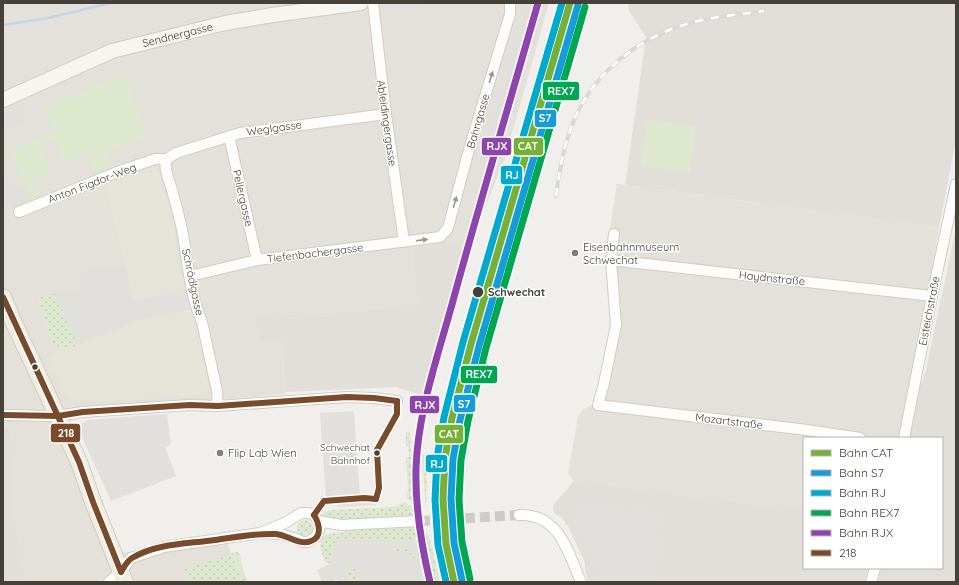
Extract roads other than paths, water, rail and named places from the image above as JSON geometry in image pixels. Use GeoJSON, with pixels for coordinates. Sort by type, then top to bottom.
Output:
{"type":"FeatureCollection","features":[{"type":"Feature","properties":{"kind":"main road"},"geometry":{"type":"LineString","coordinates":[[3,297],[79,462],[118,579]]}},
{"type":"Feature","properties":{"kind":"street","name":"Sendnergasse"},"geometry":{"type":"LineString","coordinates":[[3,100],[112,51],[225,23],[362,3]]}},
{"type":"Feature","properties":{"kind":"street","name":"Ableidingergasse"},"geometry":{"type":"LineString","coordinates":[[373,3],[386,114],[404,242]]}},
{"type":"Feature","properties":{"kind":"street","name":"Bahngasse"},"geometry":{"type":"LineString","coordinates":[[440,237],[448,228],[470,146],[510,14],[510,3]]}},
{"type":"Feature","properties":{"kind":"street","name":"Weglgasse"},"geometry":{"type":"LineString","coordinates":[[167,159],[176,153],[229,136],[256,130],[386,114]]}},
{"type":"Feature","properties":{"kind":"street","name":"Pellergasse"},"geometry":{"type":"LineString","coordinates":[[229,136],[257,260]]}},
{"type":"Feature","properties":{"kind":"street","name":"Anton Figdor-Weg"},"geometry":{"type":"LineString","coordinates":[[19,212],[120,170],[155,159],[167,159]]}},
{"type":"Feature","properties":{"kind":"street","name":"Schrödlgasse"},"geometry":{"type":"LineString","coordinates":[[167,159],[165,168],[171,183],[176,205],[185,254],[217,391],[218,406]]}},
{"type":"Feature","properties":{"kind":"street","name":"Eisteichstraße"},"geometry":{"type":"LineString","coordinates":[[904,437],[956,184]]}},
{"type":"Feature","properties":{"kind":"street"},"geometry":{"type":"LineString","coordinates":[[611,260],[614,234]]}},
{"type":"Feature","properties":{"kind":"street","name":"Tiefenbachergasse"},"geometry":{"type":"LineString","coordinates":[[190,276],[257,260],[440,237]]}},
{"type":"Feature","properties":{"kind":"street","name":"Haydnstraße"},"geometry":{"type":"LineString","coordinates":[[611,260],[932,296]]}},
{"type":"Feature","properties":{"kind":"street","name":"Mozartstraße"},"geometry":{"type":"LineString","coordinates":[[611,260],[616,325],[598,405],[853,437]]}},
{"type":"Feature","properties":{"kind":"street"},"geometry":{"type":"LineString","coordinates":[[3,415],[58,416],[83,412],[190,405],[218,406],[346,398],[374,398],[397,401]]}},
{"type":"Feature","properties":{"kind":"street"},"geometry":{"type":"LineString","coordinates":[[118,579],[131,558],[164,547],[260,533],[280,534],[302,542],[308,542],[316,537],[320,526],[314,515],[301,513],[285,523],[260,533]]}},
{"type":"Feature","properties":{"kind":"street"},"geometry":{"type":"LineString","coordinates":[[518,515],[535,516],[552,525],[561,537],[581,582]]}},
{"type":"Feature","properties":{"kind":"street"},"geometry":{"type":"LineString","coordinates":[[293,518],[290,528],[294,538]]}},
{"type":"Feature","properties":{"kind":"street"},"geometry":{"type":"LineString","coordinates":[[318,521],[341,525],[420,521]]}},
{"type":"Feature","properties":{"kind":"street"},"geometry":{"type":"LineString","coordinates":[[319,532],[327,531],[341,525]]}},
{"type":"Feature","properties":{"kind":"street"},"geometry":{"type":"LineString","coordinates":[[871,582],[875,569]]}},
{"type":"Feature","properties":{"kind":"waterway"},"geometry":{"type":"LineString","coordinates":[[3,25],[48,18],[111,3]]}},
{"type":"Feature","properties":{"kind":"tunnel"},"geometry":{"type":"LineString","coordinates":[[420,521],[519,515]]}},
{"type":"Feature","properties":{"kind":"railway"},"geometry":{"type":"LineString","coordinates":[[556,196],[560,170],[571,128],[588,94],[600,78],[614,65],[629,52],[645,42],[680,26],[711,18],[764,11]]}},
{"type":"Feature","properties":{"kind":"rail line","name":"RJX"},"geometry":{"type":"LineString","coordinates":[[430,582],[421,540],[416,497],[418,446],[425,403],[538,3]]}},
{"type":"Feature","properties":{"kind":"rail line","name":"RJ"},"geometry":{"type":"LineString","coordinates":[[446,582],[438,545],[435,500],[437,458],[444,417],[463,342],[562,3]]}},
{"type":"Feature","properties":{"kind":"rail line","name":"CAT"},"geometry":{"type":"LineString","coordinates":[[454,582],[446,544],[443,499],[445,458],[452,418],[471,344],[570,3]]}},
{"type":"Feature","properties":{"kind":"rail line","name":"S7"},"geometry":{"type":"LineString","coordinates":[[462,580],[454,543],[451,499],[453,459],[460,420],[479,346],[578,5]]}},
{"type":"Feature","properties":{"kind":"rail line","name":"REX7"},"geometry":{"type":"LineString","coordinates":[[470,579],[462,542],[459,499],[461,460],[468,421],[486,348],[585,7]]}},
{"type":"Feature","properties":{"kind":"place","name":"Eisenbahnmuseum Schwechat"},"geometry":{"type":"Point","coordinates":[575,253]}},
{"type":"Feature","properties":{"kind":"place","name":"Schwechat"},"geometry":{"type":"Point","coordinates":[478,292]}},
{"type":"Feature","properties":{"kind":"place","name":"Flip Lab Wien"},"geometry":{"type":"Point","coordinates":[220,453]}},
{"type":"Feature","properties":{"kind":"place","name":"Schwechat Bahnhof"},"geometry":{"type":"Point","coordinates":[377,453]}}]}
